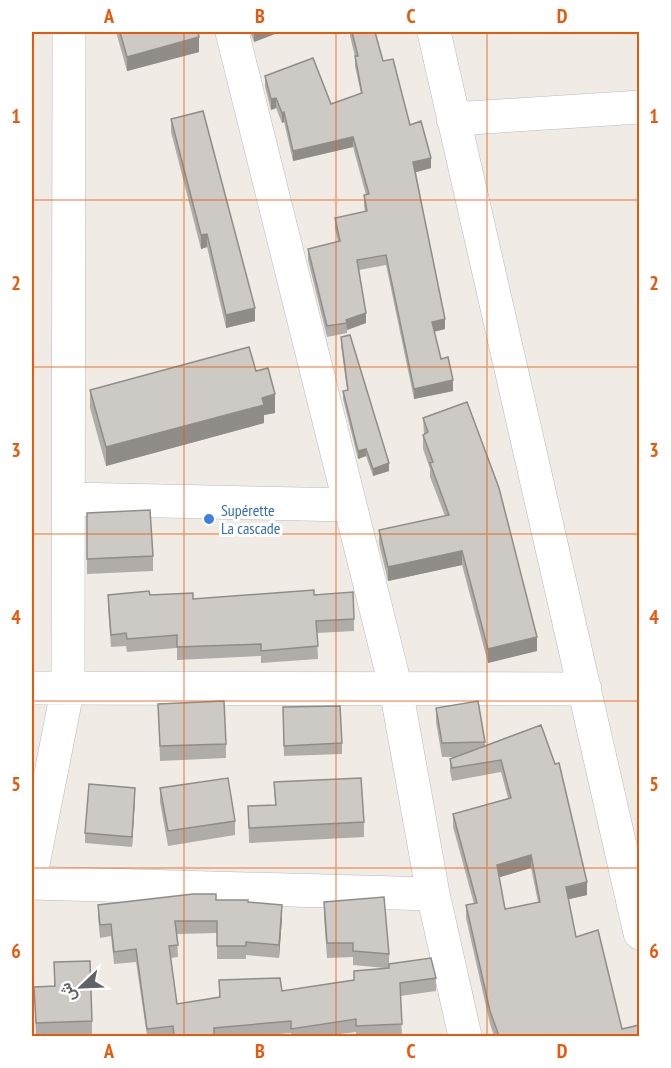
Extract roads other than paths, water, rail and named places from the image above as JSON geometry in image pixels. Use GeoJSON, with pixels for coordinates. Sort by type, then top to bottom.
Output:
{"type":"FeatureCollection","features":[{"type":"Feature","properties":{"kind":"street"},"geometry":{"type":"LineString","coordinates":[[32,869],[68,687],[69,32]]}},
{"type":"Feature","properties":{"kind":"street"},"geometry":{"type":"LineString","coordinates":[[232,32],[396,689],[433,894],[465,1036]]}},
{"type":"Feature","properties":{"kind":"street"},"geometry":{"type":"LineString","coordinates":[[434,32],[639,933]]}},
{"type":"Feature","properties":{"kind":"street"},"geometry":{"type":"LineString","coordinates":[[453,119],[639,106]]}},
{"type":"Feature","properties":{"kind":"street"},"geometry":{"type":"LineString","coordinates":[[69,499],[349,505]]}},
{"type":"Feature","properties":{"kind":"street"},"geometry":{"type":"LineString","coordinates":[[32,688],[585,689]]}},
{"type":"Feature","properties":{"kind":"street"},"geometry":{"type":"LineString","coordinates":[[32,883],[433,894]]}},
{"type":"Feature","properties":{"kind":"place","name":"Supérette La cascade"},"geometry":{"type":"Point","coordinates":[209,519]}}]}
